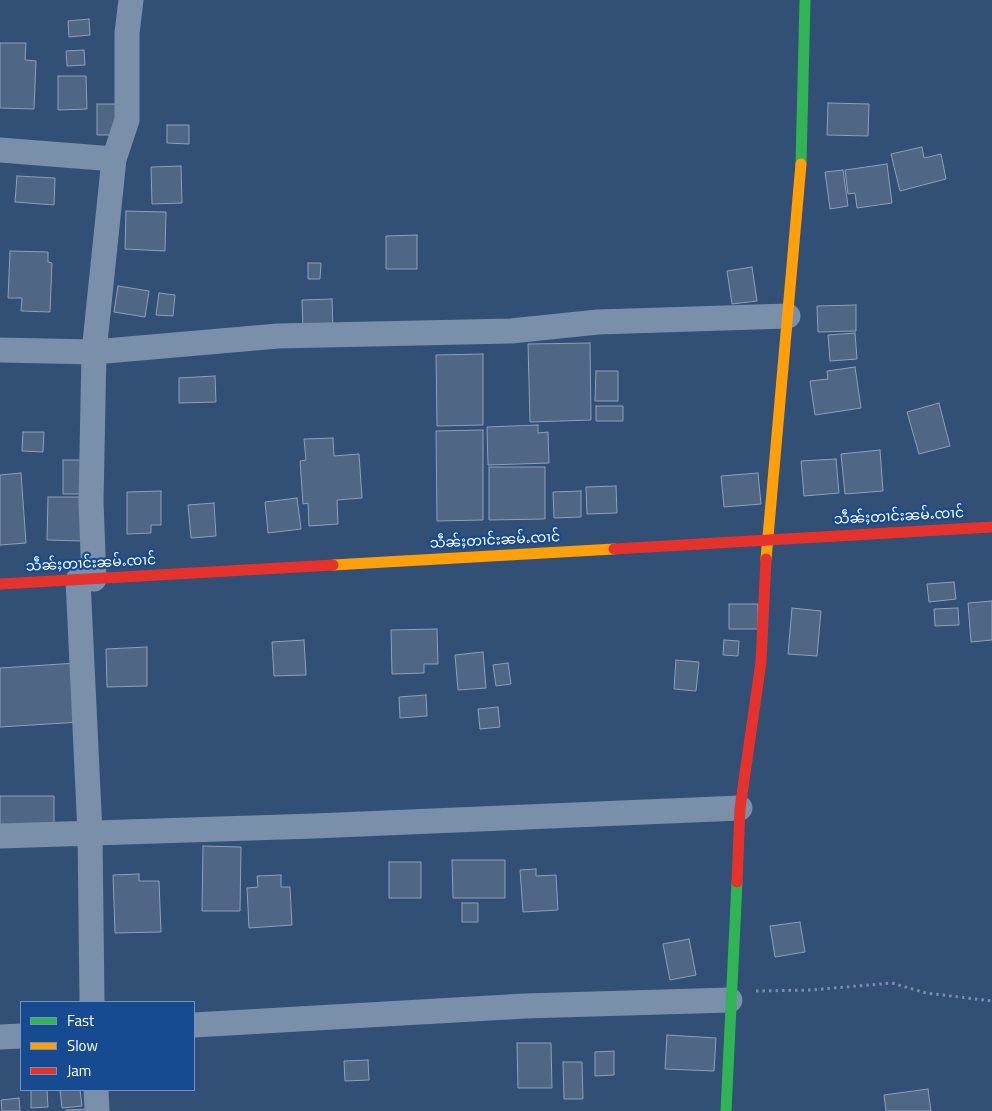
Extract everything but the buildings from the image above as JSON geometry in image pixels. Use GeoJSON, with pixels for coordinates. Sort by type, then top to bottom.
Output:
{"type":"FeatureCollection","features":[{"type":"Feature","properties":{"kind":"main road"},"geometry":{"type":"LineString","coordinates":[[726,1111],[740,808],[761,662],[767,540],[802,154],[805,0]]}},
{"type":"Feature","properties":{"kind":"main road","name":"သဵၼ်ႈတၢင်းၼမ်ႉၸၢင်"},"geometry":{"type":"LineString","coordinates":[[0,584],[992,527]]}},
{"type":"Feature","properties":{"kind":"street"},"geometry":{"type":"LineString","coordinates":[[92,1001],[86,580],[91,502],[94,352],[114,159],[127,120],[127,33],[131,0]]}},
{"type":"Feature","properties":{"kind":"street"},"geometry":{"type":"LineString","coordinates":[[0,150],[114,159]]}},
{"type":"Feature","properties":{"kind":"street"},"geometry":{"type":"LineString","coordinates":[[0,350],[94,352],[278,336],[511,331],[598,322],[788,316]]}},
{"type":"Feature","properties":{"kind":"street"},"geometry":{"type":"LineString","coordinates":[[0,836],[324,826],[740,808]]}},
{"type":"Feature","properties":{"kind":"street"},"geometry":{"type":"LineString","coordinates":[[195,1025],[731,995]]}},
{"type":"Feature","properties":{"kind":"street"},"geometry":{"type":"LineString","coordinates":[[0,1038],[20,1036]]}},
{"type":"Feature","properties":{"kind":"street"},"geometry":{"type":"LineString","coordinates":[[96,1091],[97,1111]]}},
{"type":"Feature","properties":{"kind":"path"},"geometry":{"type":"LineString","coordinates":[[731,995],[892,983],[926,993],[992,1001]]}},
{"type":"Feature","properties":{"kind":"traffic: fast"},"geometry":{"type":"LineString","coordinates":[[801,164],[805,0]]}},
{"type":"Feature","properties":{"kind":"traffic: fast"},"geometry":{"type":"LineString","coordinates":[[726,1111],[737,882]]}},
{"type":"Feature","properties":{"kind":"traffic: slow"},"geometry":{"type":"LineString","coordinates":[[766,559],[801,164]]}},
{"type":"Feature","properties":{"kind":"traffic: slow"},"geometry":{"type":"LineString","coordinates":[[333,565],[614,549]]}},
{"type":"Feature","properties":{"kind":"traffic: jam"},"geometry":{"type":"LineString","coordinates":[[614,549],[992,527]]}},
{"type":"Feature","properties":{"kind":"traffic: jam"},"geometry":{"type":"LineString","coordinates":[[737,882],[740,808],[761,662],[766,559]]}},
{"type":"Feature","properties":{"kind":"traffic: jam"},"geometry":{"type":"LineString","coordinates":[[0,584],[333,565]]}}]}
